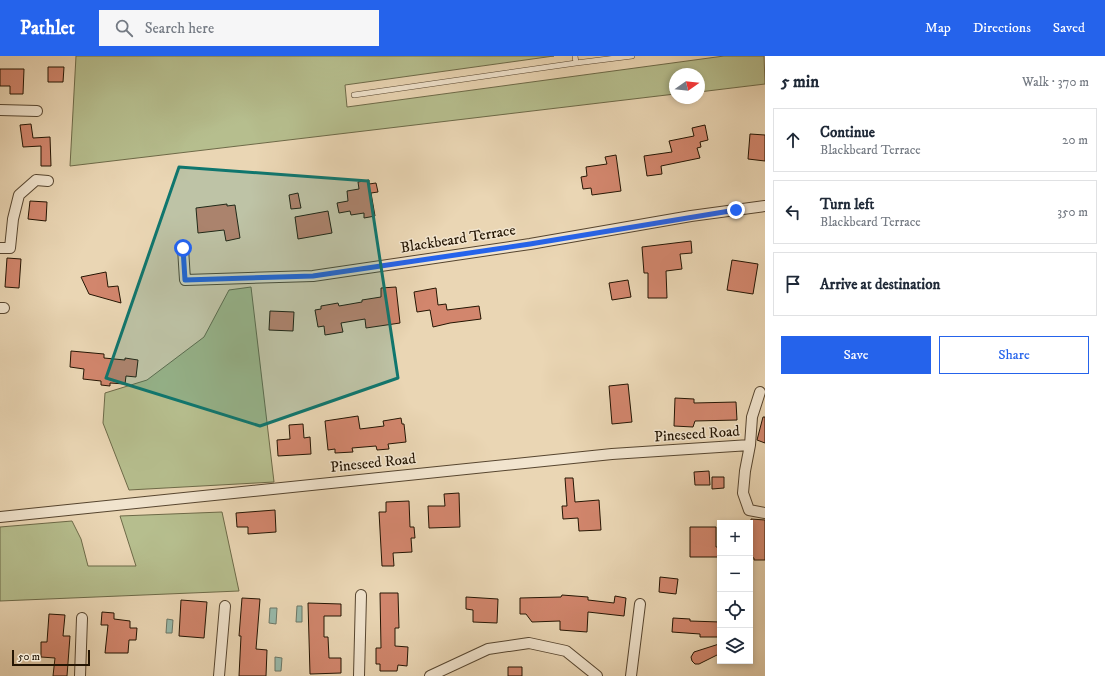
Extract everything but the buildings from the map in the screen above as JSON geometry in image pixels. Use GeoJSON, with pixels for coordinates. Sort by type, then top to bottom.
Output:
{"type":"FeatureCollection","features":[{"type":"Feature","properties":{"kind":"street"},"geometry":{"type":"LineString","coordinates":[[0,110],[37,111]]}},
{"type":"Feature","properties":{"kind":"street"},"geometry":{"type":"LineString","coordinates":[[0,248],[10,248],[13,220],[19,195],[36,180],[48,181]]}},
{"type":"Feature","properties":{"kind":"street","name":"Blackbeard Terrace"},"geometry":{"type":"LineString","coordinates":[[183,248],[185,280],[313,276],[515,246],[691,216],[765,206]]}},
{"type":"Feature","properties":{"kind":"street","name":"Pineseed Road"},"geometry":{"type":"LineString","coordinates":[[760,392],[752,417],[750,445],[743,493],[749,510],[765,513]]}},
{"type":"Feature","properties":{"kind":"street","name":"Pineseed Road"},"geometry":{"type":"LineString","coordinates":[[0,516],[596,456],[750,445]]}},
{"type":"Feature","properties":{"kind":"street"},"geometry":{"type":"LineString","coordinates":[[359,676],[361,595]]}},
{"type":"Feature","properties":{"kind":"street"},"geometry":{"type":"LineString","coordinates":[[631,676],[640,604]]}},
{"type":"Feature","properties":{"kind":"street"},"geometry":{"type":"LineString","coordinates":[[219,676],[225,606]]}},
{"type":"Feature","properties":{"kind":"street"},"geometry":{"type":"LineString","coordinates":[[80,676],[82,618]]}},
{"type":"Feature","properties":{"kind":"street"},"geometry":{"type":"LineString","coordinates":[[430,676],[488,649],[529,643],[566,651],[597,676]]}},
{"type":"Feature","properties":{"kind":"lane"},"geometry":{"type":"LineString","coordinates":[[575,56],[576,63]]}},
{"type":"Feature","properties":{"kind":"lane"},"geometry":{"type":"LineString","coordinates":[[354,95],[632,56]]}},
{"type":"Feature","properties":{"kind":"highlighted area"},"geometry":{"type":"Polygon","coordinates":[[[179,167],[368,181],[398,378],[260,426],[106,378],[179,167]]]}},
{"type":"Feature","properties":{"kind":"green space"},"geometry":{"type":"Polygon","coordinates":[[[76,56],[554,56],[345,85],[347,107],[724,56],[764,56],[765,84],[705,91],[705,68],[669,68],[669,95],[70,166],[76,56]]]}},
{"type":"Feature","properties":{"kind":"green space"},"geometry":{"type":"Polygon","coordinates":[[[251,287],[274,482],[129,490],[103,423],[105,393],[147,380],[204,337],[229,290],[251,287]]]}},
{"type":"Feature","properties":{"kind":"green space"},"geometry":{"type":"Polygon","coordinates":[[[222,512],[239,591],[0,601],[0,527],[72,521],[81,539],[88,566],[136,566],[120,516],[222,512]]]}},
{"type":"Feature","properties":{"kind":"shaded area"},"geometry":{"type":"Polygon","coordinates":[[[297,606],[302,606],[302,622],[296,622],[297,606]]]}},
{"type":"Feature","properties":{"kind":"shaded area"},"geometry":{"type":"Polygon","coordinates":[[[270,608],[277,608],[276,624],[269,623],[270,608]]]}},
{"type":"Feature","properties":{"kind":"shaded area"},"geometry":{"type":"Polygon","coordinates":[[[167,619],[173,620],[172,633],[166,633],[167,619]]]}},
{"type":"Feature","properties":{"kind":"shaded area"},"geometry":{"type":"Polygon","coordinates":[[[275,657],[282,658],[281,671],[275,671],[275,657]]]}},
{"type":"Feature","properties":{"kind":"route"},"geometry":{"type":"LineString","coordinates":[[183,248],[185,280],[313,276],[530,244],[691,216],[736,210]]}}]}
